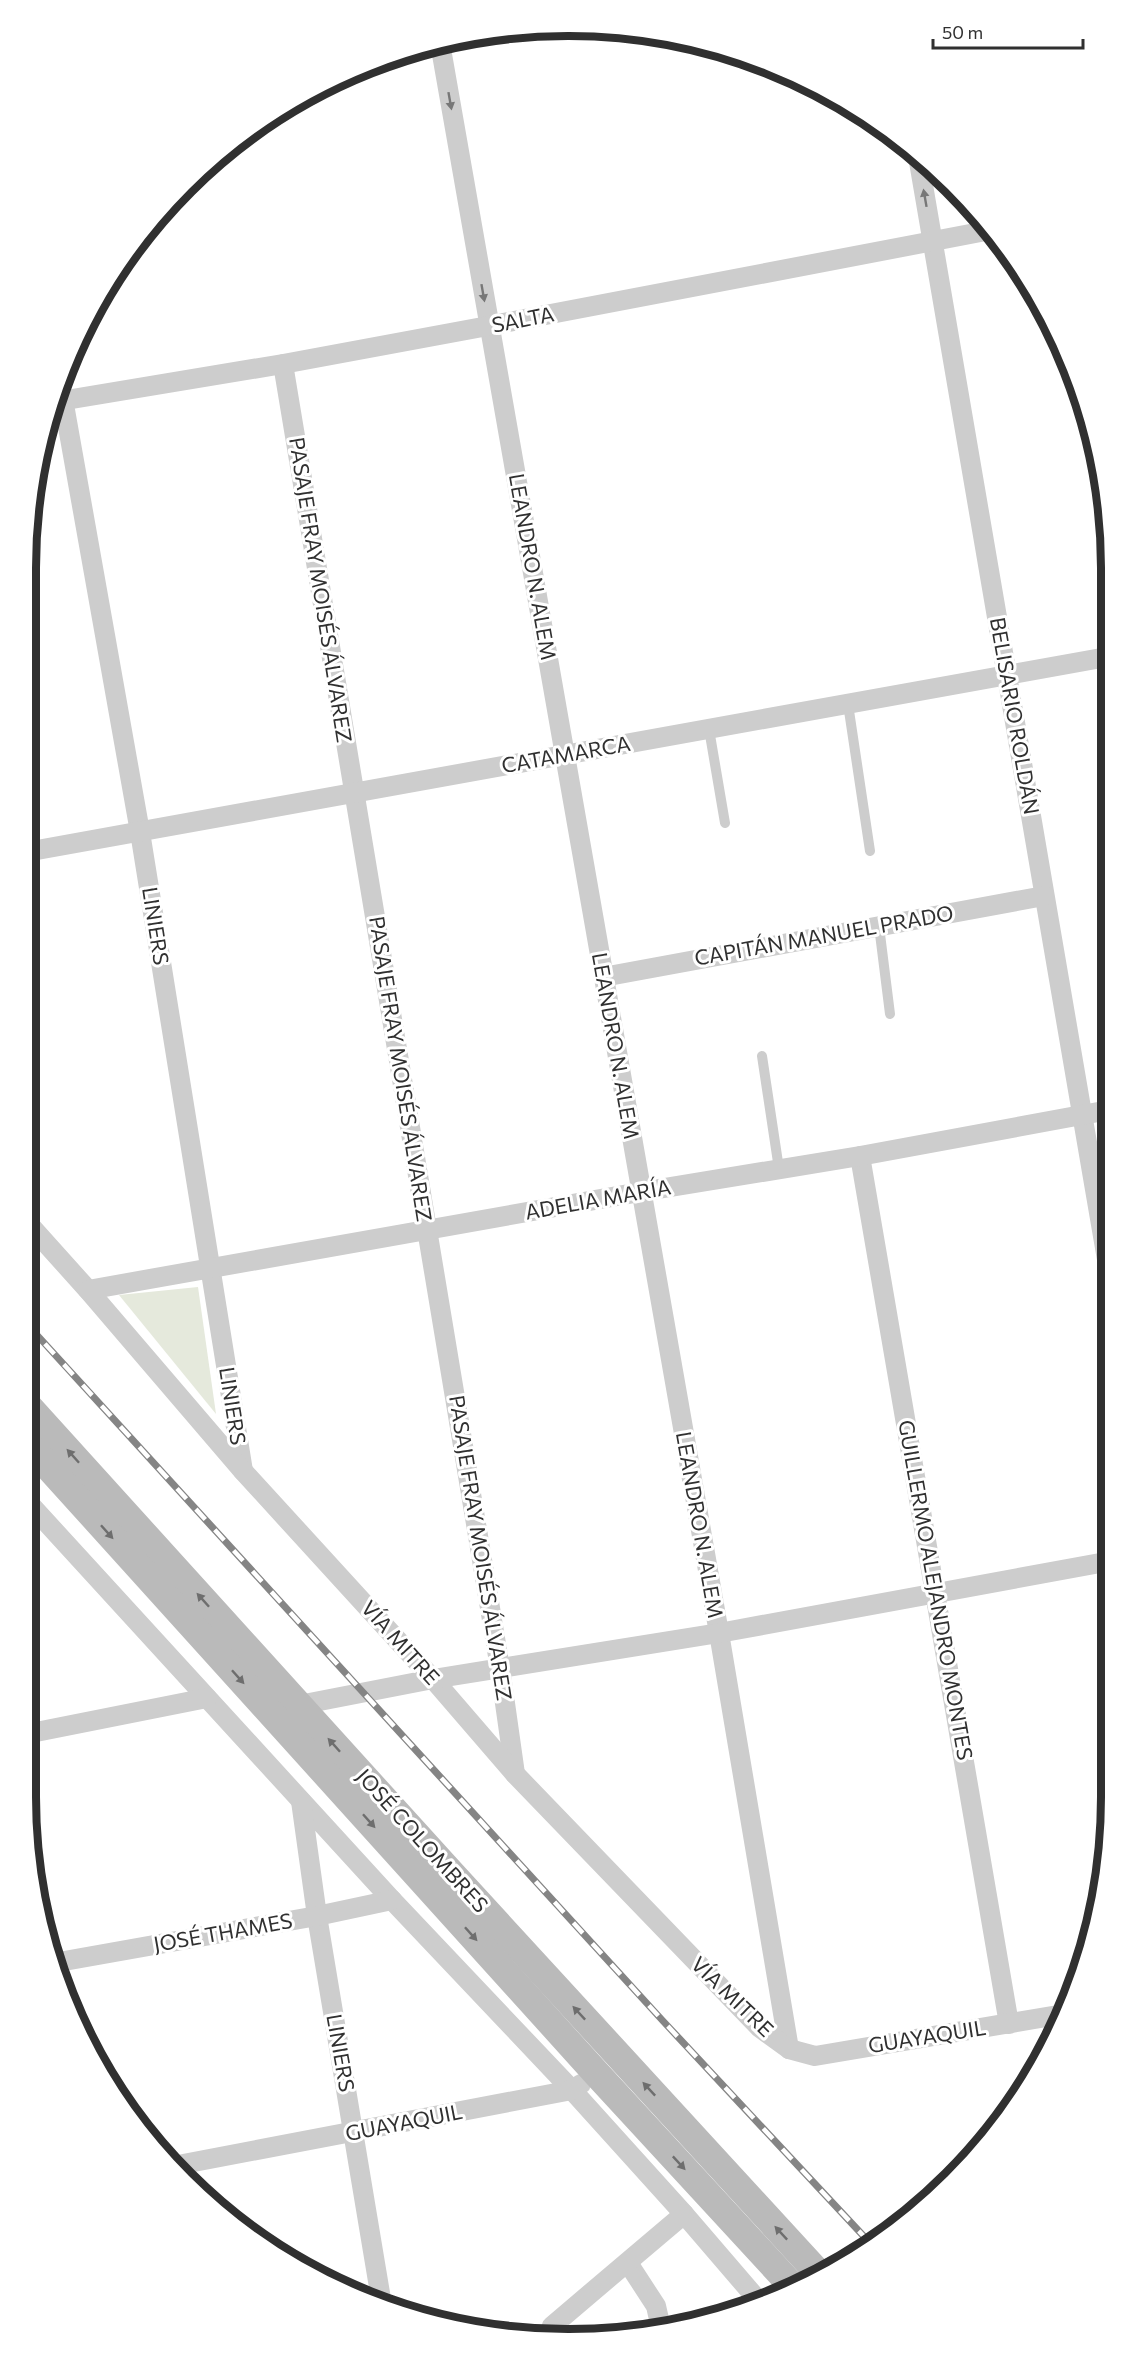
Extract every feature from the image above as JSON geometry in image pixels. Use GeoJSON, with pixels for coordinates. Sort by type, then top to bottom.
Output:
{"type":"FeatureCollection","features":[{"type":"Feature","properties":{"kind":"main road","name":"JOSÉ COLOMBRES"},"geometry":{"type":"LineString","coordinates":[[36,1416],[596,2073],[788,2281]]}},
{"type":"Feature","properties":{"kind":"main road","name":"JOSÉ COLOMBRES"},"geometry":{"type":"LineString","coordinates":[[36,1452],[618,2056],[814,2269]]}},
{"type":"Feature","properties":{"kind":"street","name":"LEANDRO N. ALEM"},"geometry":{"type":"LineString","coordinates":[[441,52],[719,1633],[789,2049]]}},
{"type":"Feature","properties":{"kind":"street","name":"BELISARIO ROLDÁN"},"geometry":{"type":"LineString","coordinates":[[920,168],[1101,1226]]}},
{"type":"Feature","properties":{"kind":"street","name":"SALTA"},"geometry":{"type":"LineString","coordinates":[[65,394],[283,364],[981,232]]}},
{"type":"Feature","properties":{"kind":"street","name":"PASAJE FRAY MOISÉS ÁLVAREZ"},"geometry":{"type":"LineString","coordinates":[[283,364],[500,1668],[515,1774]]}},
{"type":"Feature","properties":{"kind":"street","name":"LINIERS"},"geometry":{"type":"LineString","coordinates":[[62,405],[140,832],[243,1471]]}},
{"type":"Feature","properties":{"kind":"street","name":"CATAMARCA"},"geometry":{"type":"LineString","coordinates":[[36,850],[1101,658]]}},
{"type":"Feature","properties":{"kind":"street","name":"CAPITÁN MANUEL PRADO"},"geometry":{"type":"LineString","coordinates":[[603,977],[1044,896]]}},
{"type":"Feature","properties":{"kind":"street","name":"ADELIA MARÍA"},"geometry":{"type":"LineString","coordinates":[[88,1290],[640,1192],[860,1156],[1101,1111]]}},
{"type":"Feature","properties":{"kind":"street","name":"GUILLERMO ALEJANDRO MONTES"},"geometry":{"type":"LineString","coordinates":[[860,1156],[1009,2024]]}},
{"type":"Feature","properties":{"kind":"street","name":"VÍA MITRE"},"geometry":{"type":"LineString","coordinates":[[36,1232],[243,1471],[433,1679],[515,1774],[760,2028],[789,2049]]}},
{"type":"Feature","properties":{"kind":"street"},"geometry":{"type":"LineString","coordinates":[[36,1515],[392,1900],[572,2090],[754,2295]]}},
{"type":"Feature","properties":{"kind":"street"},"geometry":{"type":"LineString","coordinates":[[286,1710],[433,1679],[719,1633],[1101,1563]]}},
{"type":"Feature","properties":{"kind":"street"},"geometry":{"type":"LineString","coordinates":[[36,1732],[207,1698]]}},
{"type":"Feature","properties":{"kind":"street","name":"LINIERS"},"geometry":{"type":"LineString","coordinates":[[301,1801],[317,1916],[380,2294]]}},
{"type":"Feature","properties":{"kind":"street","name":"JOSÉ THAMES"},"geometry":{"type":"LineString","coordinates":[[62,1961],[317,1916],[392,1900]]}},
{"type":"Feature","properties":{"kind":"street","name":"GUAYAQUIL"},"geometry":{"type":"LineString","coordinates":[[789,2049],[816,2056],[1053,2016]]}},
{"type":"Feature","properties":{"kind":"street","name":"GUAYAQUIL"},"geometry":{"type":"LineString","coordinates":[[183,2164],[572,2090],[618,2056]]}},
{"type":"Feature","properties":{"kind":"street"},"geometry":{"type":"LineString","coordinates":[[552,2329],[684,2214]]}},
{"type":"Feature","properties":{"kind":"street"},"geometry":{"type":"LineString","coordinates":[[628,2263],[657,2306],[660,2321]]}},
{"type":"Feature","properties":{"kind":"lane"},"geometry":{"type":"LineString","coordinates":[[848,704],[870,851]]}},
{"type":"Feature","properties":{"kind":"lane"},"geometry":{"type":"LineString","coordinates":[[710,729],[725,823]]}},
{"type":"Feature","properties":{"kind":"lane"},"geometry":{"type":"LineString","coordinates":[[879,926],[890,1014]]}},
{"type":"Feature","properties":{"kind":"lane"},"geometry":{"type":"LineString","coordinates":[[762,1056],[779,1169]]}},
{"type":"Feature","properties":{"kind":"shaded area"},"geometry":{"type":"Polygon","coordinates":[[[198,1287],[216,1414],[119,1295],[198,1287]]]}},
{"type":"Feature","properties":{"kind":"railway"},"geometry":{"type":"LineString","coordinates":[[36,1334],[663,2021],[865,2238]]}}]}
